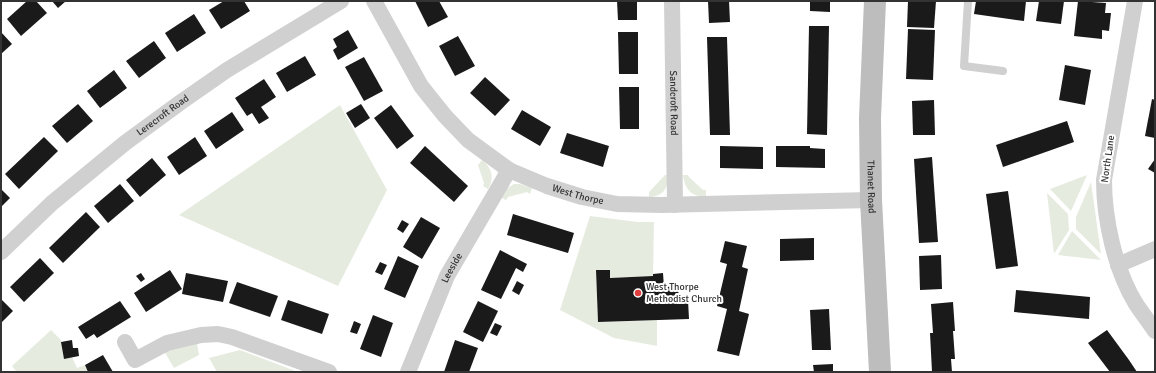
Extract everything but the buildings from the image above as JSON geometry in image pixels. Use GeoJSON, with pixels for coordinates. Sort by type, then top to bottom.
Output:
{"type":"FeatureCollection","features":[{"type":"Feature","properties":{"kind":"street","name":"Lerecroft Road"},"geometry":{"type":"LineString","coordinates":[[1,252],[52,203],[125,143],[227,70],[341,1]]}},
{"type":"Feature","properties":{"kind":"street","name":"West Thorpe"},"geometry":{"type":"LineString","coordinates":[[374,1],[422,86],[445,116],[468,140],[509,170],[547,186],[582,197],[617,204],[675,205],[871,200]]}},
{"type":"Feature","properties":{"kind":"street","name":"Sandcroft Road"},"geometry":{"type":"LineString","coordinates":[[672,1],[675,205]]}},
{"type":"Feature","properties":{"kind":"street","name":"Thanet Road"},"geometry":{"type":"LineString","coordinates":[[875,1],[870,118],[871,200],[880,372]]}},
{"type":"Feature","properties":{"kind":"street","name":"North Lane"},"geometry":{"type":"LineString","coordinates":[[1135,1],[1104,180],[1104,197],[1118,265],[1135,303],[1155,332]]}},
{"type":"Feature","properties":{"kind":"street","name":"Leeside"},"geometry":{"type":"LineString","coordinates":[[408,372],[447,276],[509,170]]}},
{"type":"Feature","properties":{"kind":"street"},"geometry":{"type":"LineString","coordinates":[[1118,265],[1155,249]]}},
{"type":"Feature","properties":{"kind":"street"},"geometry":{"type":"LineString","coordinates":[[125,342],[138,366],[167,343],[201,335],[218,334],[232,337],[329,372]]}},
{"type":"Feature","properties":{"kind":"lane"},"geometry":{"type":"LineString","coordinates":[[968,1],[964,66],[1003,71]]}},
{"type":"Feature","properties":{"kind":"shaded area"},"geometry":{"type":"Polygon","coordinates":[[[340,105],[387,190],[338,286],[179,215],[340,105]]]}},
{"type":"Feature","properties":{"kind":"shaded area"},"geometry":{"type":"Polygon","coordinates":[[[482,160],[488,166],[492,177],[488,189],[483,186],[484,183],[478,165],[482,160]]]}},
{"type":"Feature","properties":{"kind":"shaded area"},"geometry":{"type":"Polygon","coordinates":[[[665,175],[669,175],[664,191],[658,195],[649,197],[649,192],[665,175]]]}},
{"type":"Feature","properties":{"kind":"shaded area"},"geometry":{"type":"Polygon","coordinates":[[[683,175],[688,175],[703,190],[706,190],[706,197],[693,194],[685,185],[683,175]]]}},
{"type":"Feature","properties":{"kind":"shaded area"},"geometry":{"type":"Polygon","coordinates":[[[1087,175],[1071,211],[1050,189],[1087,175]]]}},
{"type":"Feature","properties":{"kind":"shaded area"},"geometry":{"type":"Polygon","coordinates":[[[1091,182],[1101,254],[1076,229],[1076,217],[1091,182]]]}},
{"type":"Feature","properties":{"kind":"shaded area"},"geometry":{"type":"Polygon","coordinates":[[[514,184],[520,184],[532,188],[530,194],[527,192],[508,197],[506,200],[500,197],[504,190],[514,184]]]}},
{"type":"Feature","properties":{"kind":"shaded area"},"geometry":{"type":"Polygon","coordinates":[[[1047,193],[1068,214],[1069,230],[1054,254],[1047,193]]]}},
{"type":"Feature","properties":{"kind":"shaded area"},"geometry":{"type":"Polygon","coordinates":[[[590,216],[638,222],[654,222],[653,276],[610,278],[610,270],[596,271],[598,322],[657,320],[657,346],[614,338],[560,310],[590,216]]]}},
{"type":"Feature","properties":{"kind":"shaded area"},"geometry":{"type":"Polygon","coordinates":[[[1072,231],[1101,260],[1058,255],[1072,231]]]}},
{"type":"Feature","properties":{"kind":"shaded area"},"geometry":{"type":"Polygon","coordinates":[[[51,330],[61,340],[64,358],[72,357],[77,368],[85,365],[88,372],[13,372],[16,371],[12,366],[51,330]]]}},
{"type":"Feature","properties":{"kind":"shaded area"},"geometry":{"type":"Polygon","coordinates":[[[197,343],[199,355],[174,368],[164,351],[197,343]]]}},
{"type":"Feature","properties":{"kind":"shaded area"},"geometry":{"type":"Polygon","coordinates":[[[240,350],[298,372],[217,372],[209,358],[240,350]]]}},
{"type":"Feature","properties":{"kind":"place","name":"West Thorpe Methodist Church"},"geometry":{"type":"Point","coordinates":[638,293]}}]}
